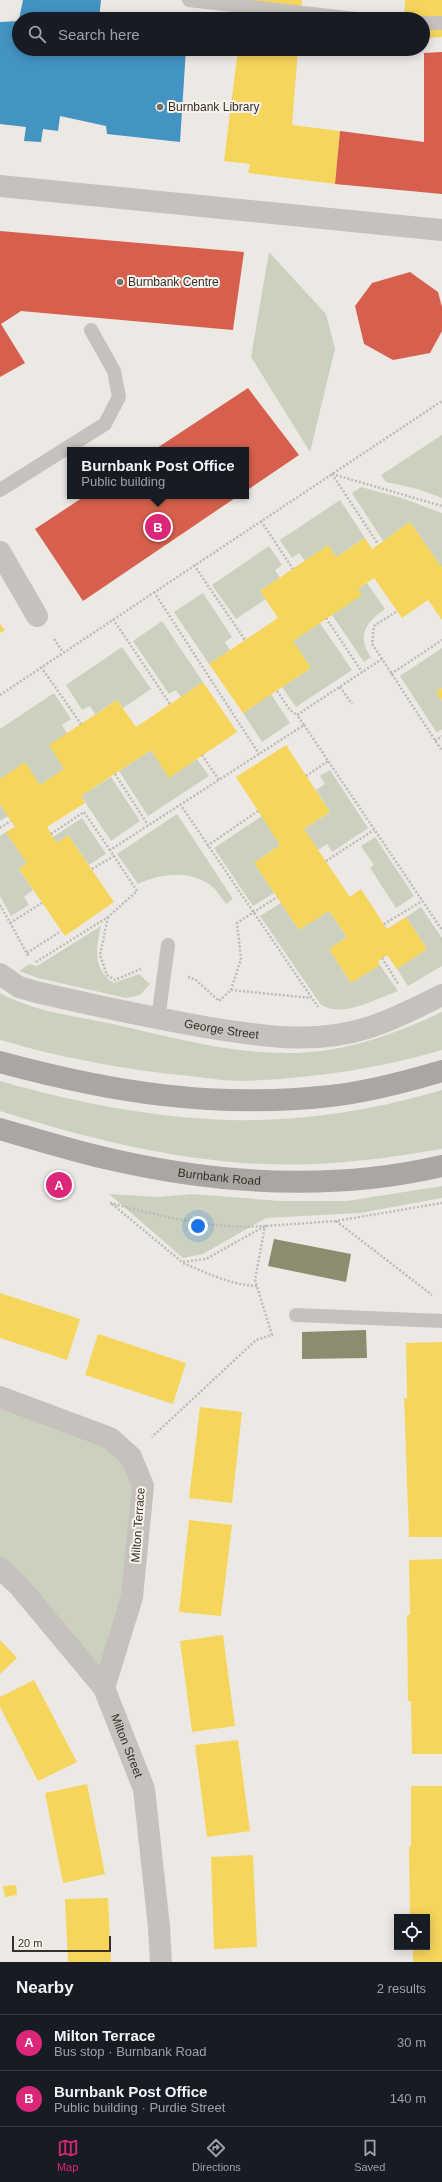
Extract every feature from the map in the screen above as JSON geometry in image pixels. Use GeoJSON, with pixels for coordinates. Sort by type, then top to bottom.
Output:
{"type":"FeatureCollection","features":[{"type":"Feature","properties":{"kind":"main road"},"geometry":{"type":"LineString","coordinates":[[0,1062],[60,1078],[148,1095],[229,1101],[287,1100],[331,1096],[388,1086],[442,1072]]}},
{"type":"Feature","properties":{"kind":"main road","name":"Burnbank Road"},"geometry":{"type":"LineString","coordinates":[[0,1129],[105,1158],[175,1172],[240,1181],[313,1183],[371,1178],[442,1166]]}},
{"type":"Feature","properties":{"kind":"street"},"geometry":{"type":"LineString","coordinates":[[0,186],[442,230]]}},
{"type":"Feature","properties":{"kind":"street"},"geometry":{"type":"LineString","coordinates":[[0,552],[37,616]]}},
{"type":"Feature","properties":{"kind":"street","name":"George Street"},"geometry":{"type":"LineString","coordinates":[[0,974],[19,987],[36,992],[158,1019],[271,1036],[300,1038],[333,1036],[367,1028],[410,1011],[442,995]]}},
{"type":"Feature","properties":{"kind":"street","name":"Milton Terrace"},"geometry":{"type":"LineString","coordinates":[[0,1397],[110,1438],[131,1457],[143,1486],[132,1597],[104,1688]]}},
{"type":"Feature","properties":{"kind":"street","name":"Milton Street"},"geometry":{"type":"LineString","coordinates":[[0,1568],[18,1586],[104,1688],[144,1789],[159,1927],[161,1962]]}},
{"type":"Feature","properties":{"kind":"lane"},"geometry":{"type":"LineString","coordinates":[[189,0],[294,12]]}},
{"type":"Feature","properties":{"kind":"lane"},"geometry":{"type":"LineString","coordinates":[[430,23],[442,23]]}},
{"type":"Feature","properties":{"kind":"lane"},"geometry":{"type":"LineString","coordinates":[[68,447],[105,424],[119,397],[114,371],[91,330]]}},
{"type":"Feature","properties":{"kind":"lane"},"geometry":{"type":"LineString","coordinates":[[0,490],[67,448]]}},
{"type":"Feature","properties":{"kind":"lane"},"geometry":{"type":"LineString","coordinates":[[158,1019],[168,945]]}},
{"type":"Feature","properties":{"kind":"lane"},"geometry":{"type":"LineString","coordinates":[[296,1316],[442,1321]]}},
{"type":"Feature","properties":{"kind":"path"},"geometry":{"type":"LineString","coordinates":[[0,694],[442,401]]}},
{"type":"Feature","properties":{"kind":"path"},"geometry":{"type":"LineString","coordinates":[[332,474],[442,506]]}},
{"type":"Feature","properties":{"kind":"path"},"geometry":{"type":"LineString","coordinates":[[332,474],[378,544]]}},
{"type":"Feature","properties":{"kind":"path"},"geometry":{"type":"LineString","coordinates":[[261,521],[293,569]]}},
{"type":"Feature","properties":{"kind":"path"},"geometry":{"type":"LineString","coordinates":[[194,565],[245,640]]}},
{"type":"Feature","properties":{"kind":"path"},"geometry":{"type":"LineString","coordinates":[[154,592],[259,754]]}},
{"type":"Feature","properties":{"kind":"path"},"geometry":{"type":"LineString","coordinates":[[397,611],[374,626],[372,644],[442,751]]}},
{"type":"Feature","properties":{"kind":"path"},"geometry":{"type":"LineString","coordinates":[[326,618],[362,672]]}},
{"type":"Feature","properties":{"kind":"path"},"geometry":{"type":"LineString","coordinates":[[113,619],[170,704]]}},
{"type":"Feature","properties":{"kind":"path"},"geometry":{"type":"LineString","coordinates":[[391,674],[442,640]]}},
{"type":"Feature","properties":{"kind":"path"},"geometry":{"type":"LineString","coordinates":[[297,714],[382,659]]}},
{"type":"Feature","properties":{"kind":"path"},"geometry":{"type":"LineString","coordinates":[[40,667],[81,724]]}},
{"type":"Feature","properties":{"kind":"path"},"geometry":{"type":"LineString","coordinates":[[340,687],[352,704]]}},
{"type":"Feature","properties":{"kind":"path"},"geometry":{"type":"LineString","coordinates":[[277,691],[290,710],[297,714],[442,930]]}},
{"type":"Feature","properties":{"kind":"path"},"geometry":{"type":"LineString","coordinates":[[110,850],[304,725]]}},
{"type":"Feature","properties":{"kind":"path"},"geometry":{"type":"LineString","coordinates":[[435,741],[442,736]]}},
{"type":"Feature","properties":{"kind":"path"},"geometry":{"type":"LineString","coordinates":[[202,755],[219,780]]}},
{"type":"Feature","properties":{"kind":"path"},"geometry":{"type":"LineString","coordinates":[[306,776],[328,762]]}},
{"type":"Feature","properties":{"kind":"path"},"geometry":{"type":"LineString","coordinates":[[115,774],[148,825]]}},
{"type":"Feature","properties":{"kind":"path"},"geometry":{"type":"LineString","coordinates":[[180,804],[207,846],[320,1009]]}},
{"type":"Feature","properties":{"kind":"path"},"geometry":{"type":"LineString","coordinates":[[207,846],[258,811]]}},
{"type":"Feature","properties":{"kind":"path"},"geometry":{"type":"LineString","coordinates":[[0,906],[30,960],[36,962],[108,917],[137,891],[84,812],[51,834]]}},
{"type":"Feature","properties":{"kind":"path"},"geometry":{"type":"LineString","coordinates":[[0,828],[11,821]]}},
{"type":"Feature","properties":{"kind":"path"},"geometry":{"type":"LineString","coordinates":[[326,861],[374,830]]}},
{"type":"Feature","properties":{"kind":"path"},"geometry":{"type":"LineString","coordinates":[[92,869],[114,856]]}},
{"type":"Feature","properties":{"kind":"path"},"geometry":{"type":"LineString","coordinates":[[231,990],[241,959],[238,922],[277,897]]}},
{"type":"Feature","properties":{"kind":"path"},"geometry":{"type":"LineString","coordinates":[[384,924],[422,900]]}},
{"type":"Feature","properties":{"kind":"path"},"geometry":{"type":"LineString","coordinates":[[10,924],[42,903]]}},
{"type":"Feature","properties":{"kind":"path"},"geometry":{"type":"LineString","coordinates":[[26,953],[61,931]]}},
{"type":"Feature","properties":{"kind":"path"},"geometry":{"type":"LineString","coordinates":[[382,958],[401,987]]}},
{"type":"Feature","properties":{"kind":"path"},"geometry":{"type":"LineString","coordinates":[[257,1286],[245,1286],[222,1279],[182,1262],[110,1203],[166,1217],[239,1228],[336,1221],[442,1203]]}},
{"type":"Feature","properties":{"kind":"path"},"geometry":{"type":"LineString","coordinates":[[336,1221],[436,1298]]}},
{"type":"Feature","properties":{"kind":"path"},"geometry":{"type":"LineString","coordinates":[[182,1262],[206,1259],[265,1226]]}},
{"type":"Feature","properties":{"kind":"path"},"geometry":{"type":"LineString","coordinates":[[131,1457],[256,1340],[272,1335],[255,1280],[265,1226]]}},
{"type":"Feature","properties":{"kind":"green space"},"geometry":{"type":"Polygon","coordinates":[[[269,252],[326,314],[335,349],[310,452],[251,357],[269,252]]]}},
{"type":"Feature","properties":{"kind":"green space"},"geometry":{"type":"Polygon","coordinates":[[[442,435],[442,498],[418,489],[386,482],[381,475],[442,435]]]}},
{"type":"Feature","properties":{"kind":"green space"},"geometry":{"type":"Polygon","coordinates":[[[361,487],[402,498],[442,513],[442,568],[410,522],[383,541],[352,493],[361,487]]]}},
{"type":"Feature","properties":{"kind":"green space"},"geometry":{"type":"Polygon","coordinates":[[[340,500],[365,538],[336,557],[328,545],[305,561],[299,553],[292,558],[280,540],[340,500]]]}},
{"type":"Feature","properties":{"kind":"green space"},"geometry":{"type":"Polygon","coordinates":[[[269,546],[282,565],[275,570],[280,578],[260,591],[266,599],[236,619],[212,585],[269,546]]]}},
{"type":"Feature","properties":{"kind":"green space"},"geometry":{"type":"Polygon","coordinates":[[[367,583],[385,609],[368,624],[365,630],[364,642],[371,657],[364,662],[332,615],[358,589],[367,583]]]}},
{"type":"Feature","properties":{"kind":"green space"},"geometry":{"type":"Polygon","coordinates":[[[203,593],[232,637],[225,642],[230,650],[209,664],[174,612],[203,593]]]}},
{"type":"Feature","properties":{"kind":"green space"},"geometry":{"type":"Polygon","coordinates":[[[162,621],[203,682],[181,697],[176,690],[169,694],[133,641],[162,621]]]}},
{"type":"Feature","properties":{"kind":"green space"},"geometry":{"type":"Polygon","coordinates":[[[320,623],[352,670],[296,707],[282,687],[311,668],[293,641],[320,623]]]}},
{"type":"Feature","properties":{"kind":"green space"},"geometry":{"type":"Polygon","coordinates":[[[122,647],[151,689],[123,708],[117,700],[95,714],[90,706],[82,710],[66,685],[122,647]]]}},
{"type":"Feature","properties":{"kind":"green space"},"geometry":{"type":"Polygon","coordinates":[[[442,648],[442,688],[436,692],[442,701],[442,729],[437,733],[400,676],[442,648]]]}},
{"type":"Feature","properties":{"kind":"green space"},"geometry":{"type":"Polygon","coordinates":[[[54,693],[71,719],[62,725],[67,733],[64,769],[40,785],[25,763],[0,779],[0,729],[54,693]]]}},
{"type":"Feature","properties":{"kind":"green space"},"geometry":{"type":"Polygon","coordinates":[[[271,694],[290,723],[262,742],[243,713],[271,694]]]}},
{"type":"Feature","properties":{"kind":"green space"},"geometry":{"type":"Polygon","coordinates":[[[151,750],[169,777],[197,759],[209,776],[148,816],[119,771],[151,750]]]}},
{"type":"Feature","properties":{"kind":"green space"},"geometry":{"type":"Polygon","coordinates":[[[330,770],[368,828],[332,852],[327,844],[318,850],[304,829],[330,812],[316,790],[325,784],[320,776],[330,770]]]}},
{"type":"Feature","properties":{"kind":"green space"},"geometry":{"type":"Polygon","coordinates":[[[111,777],[140,821],[111,841],[81,796],[111,777]]]}},
{"type":"Feature","properties":{"kind":"green space"},"geometry":{"type":"Polygon","coordinates":[[[0,804],[8,816],[0,821],[0,804]]]}},
{"type":"Feature","properties":{"kind":"green space"},"geometry":{"type":"Polygon","coordinates":[[[177,814],[233,899],[226,904],[213,887],[191,876],[163,876],[138,884],[117,854],[177,814]]]}},
{"type":"Feature","properties":{"kind":"green space"},"geometry":{"type":"Polygon","coordinates":[[[262,816],[280,845],[254,863],[274,893],[253,906],[214,848],[262,816]]]}},
{"type":"Feature","properties":{"kind":"green space"},"geometry":{"type":"Polygon","coordinates":[[[82,818],[106,854],[89,865],[68,835],[57,843],[53,837],[82,818]]]}},
{"type":"Feature","properties":{"kind":"green space"},"geometry":{"type":"Polygon","coordinates":[[[6,832],[27,863],[19,869],[33,890],[24,897],[29,905],[11,916],[0,896],[0,836],[6,832]]]}},
{"type":"Feature","properties":{"kind":"green space"},"geometry":{"type":"Polygon","coordinates":[[[375,837],[414,896],[396,908],[370,868],[374,865],[361,846],[375,837]]]}},
{"type":"Feature","properties":{"kind":"green space"},"geometry":{"type":"Polygon","coordinates":[[[281,903],[299,930],[329,911],[347,937],[329,949],[351,983],[380,965],[398,991],[360,1006],[349,1008],[330,1008],[321,1005],[260,916],[281,903]]]}},
{"type":"Feature","properties":{"kind":"green space"},"geometry":{"type":"Polygon","coordinates":[[[421,907],[442,938],[442,966],[408,986],[397,969],[427,949],[406,917],[421,907]]]}},
{"type":"Feature","properties":{"kind":"green space"},"geometry":{"type":"Polygon","coordinates":[[[101,926],[97,958],[102,971],[114,983],[139,974],[150,984],[140,995],[126,998],[38,978],[19,971],[29,964],[37,966],[101,926]]]}},
{"type":"Feature","properties":{"kind":"green space"},"geometry":{"type":"Polygon","coordinates":[[[0,993],[27,1005],[55,1013],[220,1047],[274,1053],[301,1053],[328,1050],[357,1044],[400,1030],[442,1012],[442,1050],[368,1068],[267,1080],[236,1081],[118,1067],[70,1058],[0,1040],[0,993]]]}},
{"type":"Feature","properties":{"kind":"green space"},"geometry":{"type":"Polygon","coordinates":[[[0,1081],[56,1096],[114,1108],[201,1119],[230,1120],[310,1117],[364,1109],[442,1090],[442,1149],[348,1162],[316,1164],[236,1162],[196,1158],[116,1143],[38,1123],[0,1111],[0,1081]]]}},
{"type":"Feature","properties":{"kind":"green space"},"geometry":{"type":"Polygon","coordinates":[[[442,1186],[442,1198],[360,1213],[266,1218],[203,1254],[183,1258],[109,1194],[158,1197],[192,1194],[281,1201],[347,1201],[442,1186]]]}},
{"type":"Feature","properties":{"kind":"green space"},"geometry":{"type":"Polygon","coordinates":[[[0,1397],[110,1438],[143,1486],[104,1688],[0,1568],[0,1397]]]}},
{"type":"Feature","properties":{"kind":"building: Homes"},"geometry":{"type":"Polygon","coordinates":[[[244,0],[302,0],[301,12],[243,12],[244,0]]]}},
{"type":"Feature","properties":{"kind":"building: Homes"},"geometry":{"type":"Polygon","coordinates":[[[405,0],[442,0],[442,37],[430,38],[430,12],[404,12],[405,0]]]}},
{"type":"Feature","properties":{"kind":"building: Homes"},"geometry":{"type":"Polygon","coordinates":[[[237,56],[297,56],[292,125],[340,131],[335,184],[248,173],[250,164],[224,161],[237,56]]]}},
{"type":"Feature","properties":{"kind":"building: Homes"},"geometry":{"type":"Polygon","coordinates":[[[410,522],[442,568],[442,620],[428,600],[402,618],[374,578],[358,589],[362,595],[293,641],[311,668],[243,713],[209,664],[278,618],[260,591],[328,545],[336,557],[365,538],[372,549],[410,522]]]}},
{"type":"Feature","properties":{"kind":"building: Homes"},"geometry":{"type":"Polygon","coordinates":[[[0,624],[5,630],[0,633],[0,624]]]}},
{"type":"Feature","properties":{"kind":"building: Homes"},"geometry":{"type":"Polygon","coordinates":[[[203,682],[237,732],[169,778],[151,750],[81,796],[85,803],[47,827],[57,843],[68,835],[114,902],[65,936],[19,869],[27,863],[6,832],[15,827],[0,804],[0,779],[25,762],[40,785],[64,769],[49,745],[117,700],[136,727],[203,682]]]}},
{"type":"Feature","properties":{"kind":"building: Homes"},"geometry":{"type":"Polygon","coordinates":[[[442,688],[442,701],[436,692],[442,688]]]}},
{"type":"Feature","properties":{"kind":"building: Homes"},"geometry":{"type":"Polygon","coordinates":[[[286,745],[330,812],[304,829],[350,897],[361,889],[387,929],[406,917],[427,949],[397,969],[387,955],[378,961],[380,965],[351,983],[329,949],[347,937],[329,911],[299,930],[254,863],[280,845],[236,777],[286,745]]]}},
{"type":"Feature","properties":{"kind":"building: Homes"},"geometry":{"type":"Polygon","coordinates":[[[0,1293],[80,1319],[67,1360],[0,1338],[0,1293]]]}},
{"type":"Feature","properties":{"kind":"building: Homes"},"geometry":{"type":"Polygon","coordinates":[[[98,1334],[186,1363],[173,1404],[85,1375],[98,1334]]]}},
{"type":"Feature","properties":{"kind":"building: Homes"},"geometry":{"type":"Polygon","coordinates":[[[442,1342],[442,1537],[409,1537],[404,1398],[407,1398],[406,1343],[442,1342]]]}},
{"type":"Feature","properties":{"kind":"building: Homes"},"geometry":{"type":"Polygon","coordinates":[[[200,1407],[242,1412],[232,1503],[189,1498],[200,1407]]]}},
{"type":"Feature","properties":{"kind":"building: Homes"},"geometry":{"type":"Polygon","coordinates":[[[189,1520],[232,1525],[221,1616],[179,1612],[189,1520]]]}},
{"type":"Feature","properties":{"kind":"building: Homes"},"geometry":{"type":"Polygon","coordinates":[[[442,1559],[442,1754],[412,1754],[411,1701],[408,1701],[407,1615],[410,1615],[409,1560],[442,1559]]]}},
{"type":"Feature","properties":{"kind":"building: Homes"},"geometry":{"type":"Polygon","coordinates":[[[223,1635],[235,1726],[192,1732],[180,1641],[223,1635]]]}},
{"type":"Feature","properties":{"kind":"building: Homes"},"geometry":{"type":"Polygon","coordinates":[[[0,1640],[17,1658],[0,1674],[0,1640]]]}},
{"type":"Feature","properties":{"kind":"building: Homes"},"geometry":{"type":"Polygon","coordinates":[[[34,1680],[77,1762],[38,1781],[0,1707],[0,1697],[34,1680]]]}},
{"type":"Feature","properties":{"kind":"building: Homes"},"geometry":{"type":"Polygon","coordinates":[[[238,1740],[250,1831],[207,1837],[195,1745],[238,1740]]]}},
{"type":"Feature","properties":{"kind":"building: Homes"},"geometry":{"type":"Polygon","coordinates":[[[87,1784],[105,1874],[63,1883],[45,1793],[87,1784]]]}},
{"type":"Feature","properties":{"kind":"building: Homes"},"geometry":{"type":"Polygon","coordinates":[[[411,1786],[442,1786],[442,1962],[413,1962],[413,1950],[430,1950],[430,1914],[410,1914],[409,1847],[411,1846],[411,1786]]]}},
{"type":"Feature","properties":{"kind":"building: Homes"},"geometry":{"type":"Polygon","coordinates":[[[253,1855],[257,1947],[214,1949],[211,1857],[253,1855]]]}},
{"type":"Feature","properties":{"kind":"building: Homes"},"geometry":{"type":"Polygon","coordinates":[[[16,1885],[17,1895],[5,1897],[3,1886],[16,1885]]]}},
{"type":"Feature","properties":{"kind":"building: Homes"},"geometry":{"type":"Polygon","coordinates":[[[108,1898],[111,1962],[68,1962],[65,1899],[108,1898]]]}},
{"type":"Feature","properties":{"kind":"building: Shops"},"geometry":{"type":"Polygon","coordinates":[[[442,52],[442,194],[335,184],[340,131],[424,142],[424,56],[430,56],[430,53],[442,52]]]}},
{"type":"Feature","properties":{"kind":"building: Shops","name":"Burnbank Centre"},"geometry":{"type":"Polygon","coordinates":[[[0,231],[244,252],[233,330],[21,311],[1,324],[25,363],[0,377],[0,231]]]}},
{"type":"Feature","properties":{"kind":"building: Shops"},"geometry":{"type":"Polygon","coordinates":[[[410,272],[438,292],[442,307],[442,331],[430,353],[393,360],[364,344],[355,306],[372,283],[410,272]]]}},
{"type":"Feature","properties":{"kind":"building: Shops"},"geometry":{"type":"Polygon","coordinates":[[[248,388],[299,455],[249,489],[249,447],[159,447],[248,388]]]}},
{"type":"Feature","properties":{"kind":"building: Shops"},"geometry":{"type":"Polygon","coordinates":[[[80,499],[234,499],[83,601],[35,529],[80,499]]]}},
{"type":"Feature","properties":{"kind":"building: Schools"},"geometry":{"type":"Polygon","coordinates":[[[23,0],[101,0],[100,12],[20,12],[23,0]]]}},
{"type":"Feature","properties":{"kind":"building: Schools"},"geometry":{"type":"Polygon","coordinates":[[[12,21],[12,56],[186,56],[180,142],[107,134],[106,126],[60,116],[58,131],[43,129],[41,142],[24,141],[26,127],[0,124],[0,22],[12,21]]]}},
{"type":"Feature","properties":{"kind":"building: Industry"},"geometry":{"type":"Polygon","coordinates":[[[274,1239],[351,1254],[346,1282],[268,1266],[274,1239]]]}},
{"type":"Feature","properties":{"kind":"building: Industry"},"geometry":{"type":"Polygon","coordinates":[[[366,1330],[367,1358],[302,1359],[302,1332],[366,1330]]]}},
{"type":"Feature","properties":{"kind":"place","name":"Burnbank Library"},"geometry":{"type":"Point","coordinates":[160,107]}},
{"type":"Feature","properties":{"kind":"place","name":"Burnbank Centre"},"geometry":{"type":"Point","coordinates":[120,282]}},
{"type":"Feature","properties":{"kind":"place","name":"Burnbank Post Office"},"geometry":{"type":"Point","coordinates":[158,527]}},
{"type":"Feature","properties":{"kind":"place","name":"Milton Terrace"},"geometry":{"type":"Point","coordinates":[59,1185]}}]}
